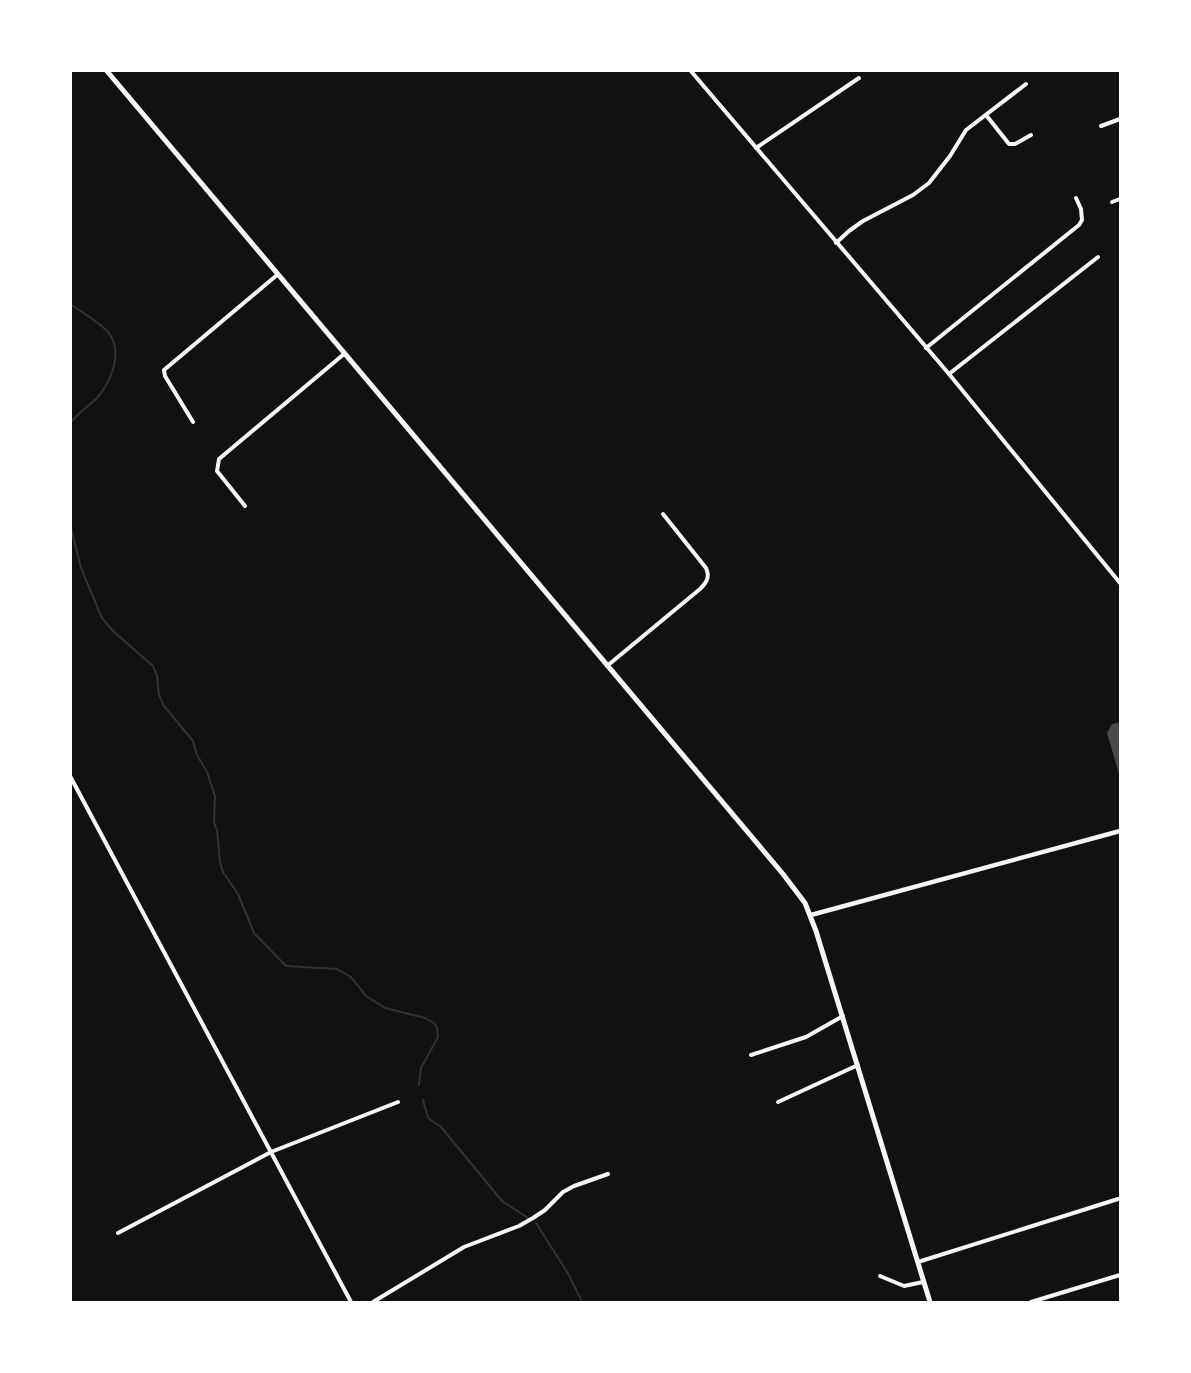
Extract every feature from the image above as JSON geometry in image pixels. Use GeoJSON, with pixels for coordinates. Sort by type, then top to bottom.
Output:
{"type":"FeatureCollection","features":[{"type":"Feature","properties":{"kind":"main road"},"geometry":{"type":"LineString","coordinates":[[106,70],[805,903],[812,915],[930,1302]]}},
{"type":"Feature","properties":{"kind":"street"},"geometry":{"type":"LineString","coordinates":[[690,70],[949,374],[1120,583]]}},
{"type":"Feature","properties":{"kind":"street"},"geometry":{"type":"LineString","coordinates":[[756,148],[859,78]]}},
{"type":"Feature","properties":{"kind":"street"},"geometry":{"type":"LineString","coordinates":[[836,243],[856,226],[913,195],[929,183],[966,130],[1026,84]]}},
{"type":"Feature","properties":{"kind":"street"},"geometry":{"type":"LineString","coordinates":[[986,115],[1009,144],[1015,144],[1031,135]]}},
{"type":"Feature","properties":{"kind":"street"},"geometry":{"type":"LineString","coordinates":[[1101,126],[1120,119]]}},
{"type":"Feature","properties":{"kind":"street"},"geometry":{"type":"LineString","coordinates":[[926,348],[1079,225],[1082,220],[1081,209],[1076,198]]}},
{"type":"Feature","properties":{"kind":"street"},"geometry":{"type":"LineString","coordinates":[[1112,202],[1120,199]]}},
{"type":"Feature","properties":{"kind":"street"},"geometry":{"type":"LineString","coordinates":[[949,374],[1098,257]]}},
{"type":"Feature","properties":{"kind":"street"},"geometry":{"type":"LineString","coordinates":[[193,422],[165,376],[164,370],[277,275]]}},
{"type":"Feature","properties":{"kind":"street"},"geometry":{"type":"LineString","coordinates":[[245,506],[217,471],[219,459],[344,354]]}},
{"type":"Feature","properties":{"kind":"street"},"geometry":{"type":"LineString","coordinates":[[607,666],[708,580],[706,568],[663,514]]}},
{"type":"Feature","properties":{"kind":"street"},"geometry":{"type":"LineString","coordinates":[[70,776],[351,1302]]}},
{"type":"Feature","properties":{"kind":"street"},"geometry":{"type":"LineString","coordinates":[[812,915],[1120,831]]}},
{"type":"Feature","properties":{"kind":"street"},"geometry":{"type":"LineString","coordinates":[[751,1055],[806,1037],[843,1016]]}},
{"type":"Feature","properties":{"kind":"street"},"geometry":{"type":"LineString","coordinates":[[778,1102],[858,1065]]}},
{"type":"Feature","properties":{"kind":"street"},"geometry":{"type":"LineString","coordinates":[[118,1233],[270,1152],[398,1102]]}},
{"type":"Feature","properties":{"kind":"street"},"geometry":{"type":"LineString","coordinates":[[374,1302],[464,1247],[533,1218],[545,1210],[563,1192],[608,1174]]}},
{"type":"Feature","properties":{"kind":"street"},"geometry":{"type":"LineString","coordinates":[[917,1262],[1118,1199]]}},
{"type":"Feature","properties":{"kind":"street"},"geometry":{"type":"LineString","coordinates":[[1031,1302],[1120,1275]]}},
{"type":"Feature","properties":{"kind":"street"},"geometry":{"type":"LineString","coordinates":[[880,1276],[904,1286],[923,1282]]}},
{"type":"Feature","properties":{"kind":"building"},"geometry":{"type":"Polygon","coordinates":[[[1120,722],[1120,777],[1107,733],[1112,724],[1120,722]]]}},
{"type":"Feature","properties":{"kind":"waterway"},"geometry":{"type":"LineString","coordinates":[[70,304],[108,332],[115,348],[114,366],[103,390],[70,423]]}},
{"type":"Feature","properties":{"kind":"waterway"},"geometry":{"type":"LineString","coordinates":[[70,524],[81,568],[102,618],[113,631],[153,666],[157,676],[159,695],[164,706],[193,741],[197,755],[207,772],[215,796],[214,823],[217,830],[220,862],[223,872],[238,894],[254,933],[286,966],[337,969],[351,977],[366,996],[385,1008],[425,1018],[434,1023],[438,1037],[421,1068],[419,1085]]}},
{"type":"Feature","properties":{"kind":"waterway"},"geometry":{"type":"LineString","coordinates":[[423,1100],[428,1118],[441,1127],[502,1201],[528,1218]]}},
{"type":"Feature","properties":{"kind":"waterway"},"geometry":{"type":"LineString","coordinates":[[536,1223],[569,1275],[582,1302]]}}]}
